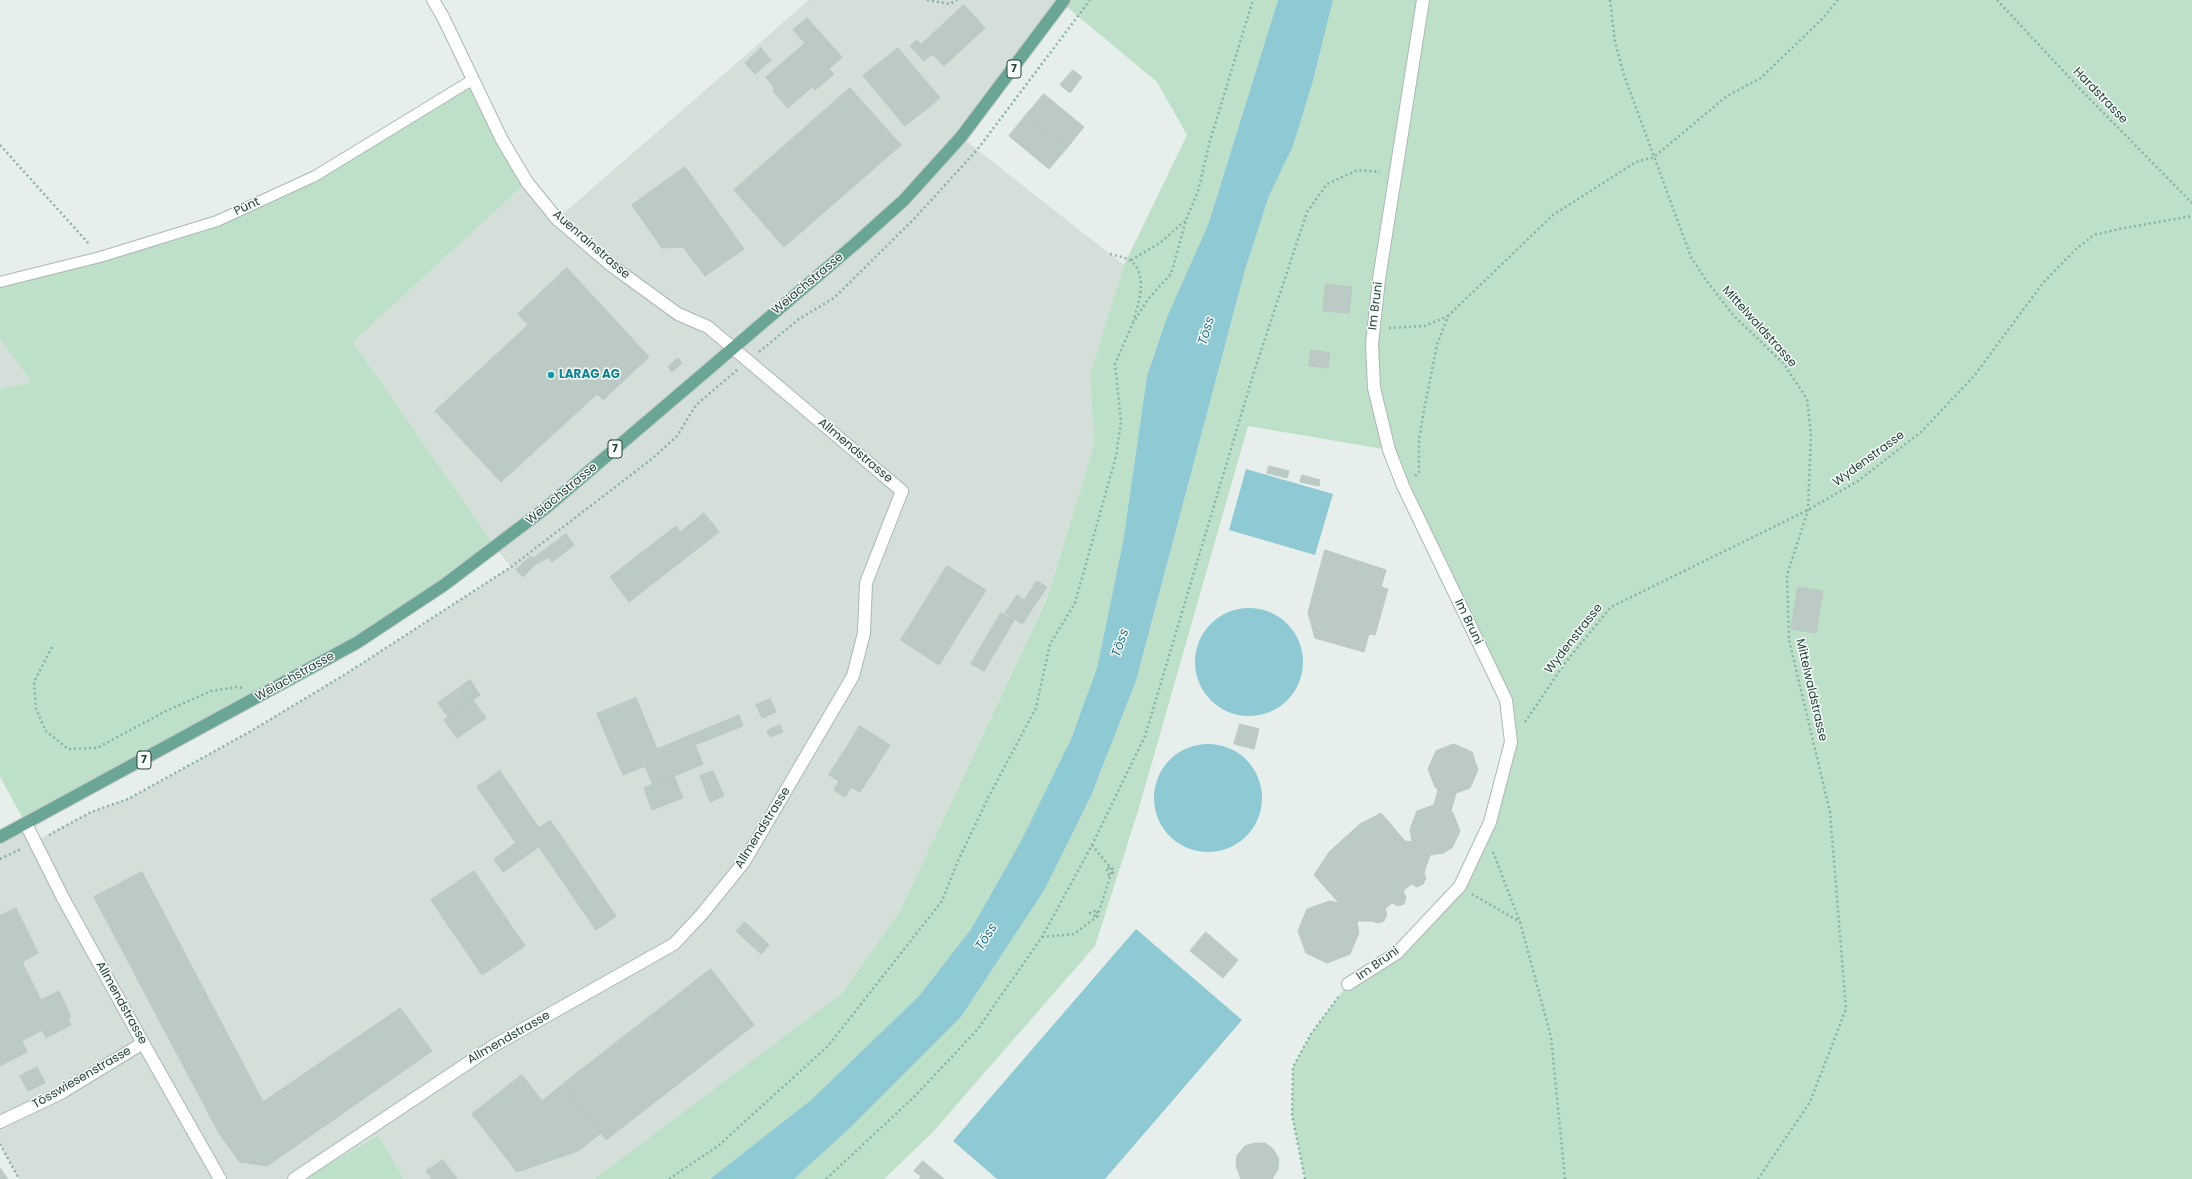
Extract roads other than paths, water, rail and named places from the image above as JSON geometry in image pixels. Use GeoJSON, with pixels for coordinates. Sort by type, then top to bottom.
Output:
{"type":"FeatureCollection","features":[{"type":"Feature","properties":{"kind":"main road","name":"Weiachstrasse"},"geometry":{"type":"LineString","coordinates":[[0,837],[358,642],[444,585],[496,548],[547,507],[855,244],[904,200],[961,137],[1064,0]]}},
{"type":"Feature","properties":{"kind":"street","name":"Auenrainstrasse"},"geometry":{"type":"LineString","coordinates":[[433,0],[443,17],[505,146],[527,182],[557,219],[612,266],[678,314],[708,327],[732,348]]}},
{"type":"Feature","properties":{"kind":"street","name":"Im Bruni"},"geometry":{"type":"LineString","coordinates":[[1348,984],[1397,952],[1460,886],[1490,822],[1511,742],[1506,700],[1403,486],[1389,450],[1374,388],[1372,344],[1374,328],[1423,0]]}},
{"type":"Feature","properties":{"kind":"street","name":"Allmendstrasse"},"geometry":{"type":"LineString","coordinates":[[294,1179],[495,1045],[674,944],[702,914],[744,862],[853,676],[864,633],[866,583],[902,491],[732,348]]}},
{"type":"Feature","properties":{"kind":"street","name":"Allmendstrasse"},"geometry":{"type":"LineString","coordinates":[[26,824],[63,898],[220,1179]]}},
{"type":"Feature","properties":{"kind":"street","name":"Tösswiesenstrasse"},"geometry":{"type":"LineString","coordinates":[[0,1122],[61,1093],[143,1043]]}},
{"type":"Feature","properties":{"kind":"lane","name":"Pünt"},"geometry":{"type":"LineString","coordinates":[[0,282],[100,257],[217,221],[315,176],[472,80]]}},
{"type":"Feature","properties":{"kind":"water","name":"Töss"},"geometry":{"type":"Polygon","coordinates":[[[1278,0],[1333,0],[1313,81],[1293,146],[1269,196],[1245,270],[1136,681],[1091,796],[1045,889],[961,1017],[851,1127],[794,1179],[710,1179],[811,1100],[919,996],[971,929],[1020,843],[1071,739],[1097,668],[1123,542],[1147,376],[1167,317],[1208,225],[1278,0]]]}},
{"type":"Feature","properties":{"kind":"water"},"geometry":{"type":"Polygon","coordinates":[[[1246,469],[1333,494],[1315,555],[1229,530],[1246,469]]]}},
{"type":"Feature","properties":{"kind":"water"},"geometry":{"type":"Polygon","coordinates":[[[1249,608],[1270,612],[1287,624],[1299,641],[1303,662],[1299,683],[1287,700],[1270,712],[1249,716],[1228,712],[1211,700],[1199,683],[1195,662],[1199,641],[1211,624],[1228,612],[1249,608]]]}},
{"type":"Feature","properties":{"kind":"water"},"geometry":{"type":"Polygon","coordinates":[[[1208,744],[1229,748],[1246,760],[1258,777],[1262,798],[1258,819],[1246,836],[1229,848],[1208,852],[1187,848],[1170,836],[1158,819],[1154,798],[1158,777],[1170,760],[1187,748],[1208,744]]]}},
{"type":"Feature","properties":{"kind":"water"},"geometry":{"type":"Polygon","coordinates":[[[1136,929],[1242,1020],[1105,1179],[997,1179],[953,1141],[1136,929]]]}},
{"type":"Feature","properties":{"kind":"place","name":"LARAG AG"},"geometry":{"type":"Point","coordinates":[551,375]}}]}
